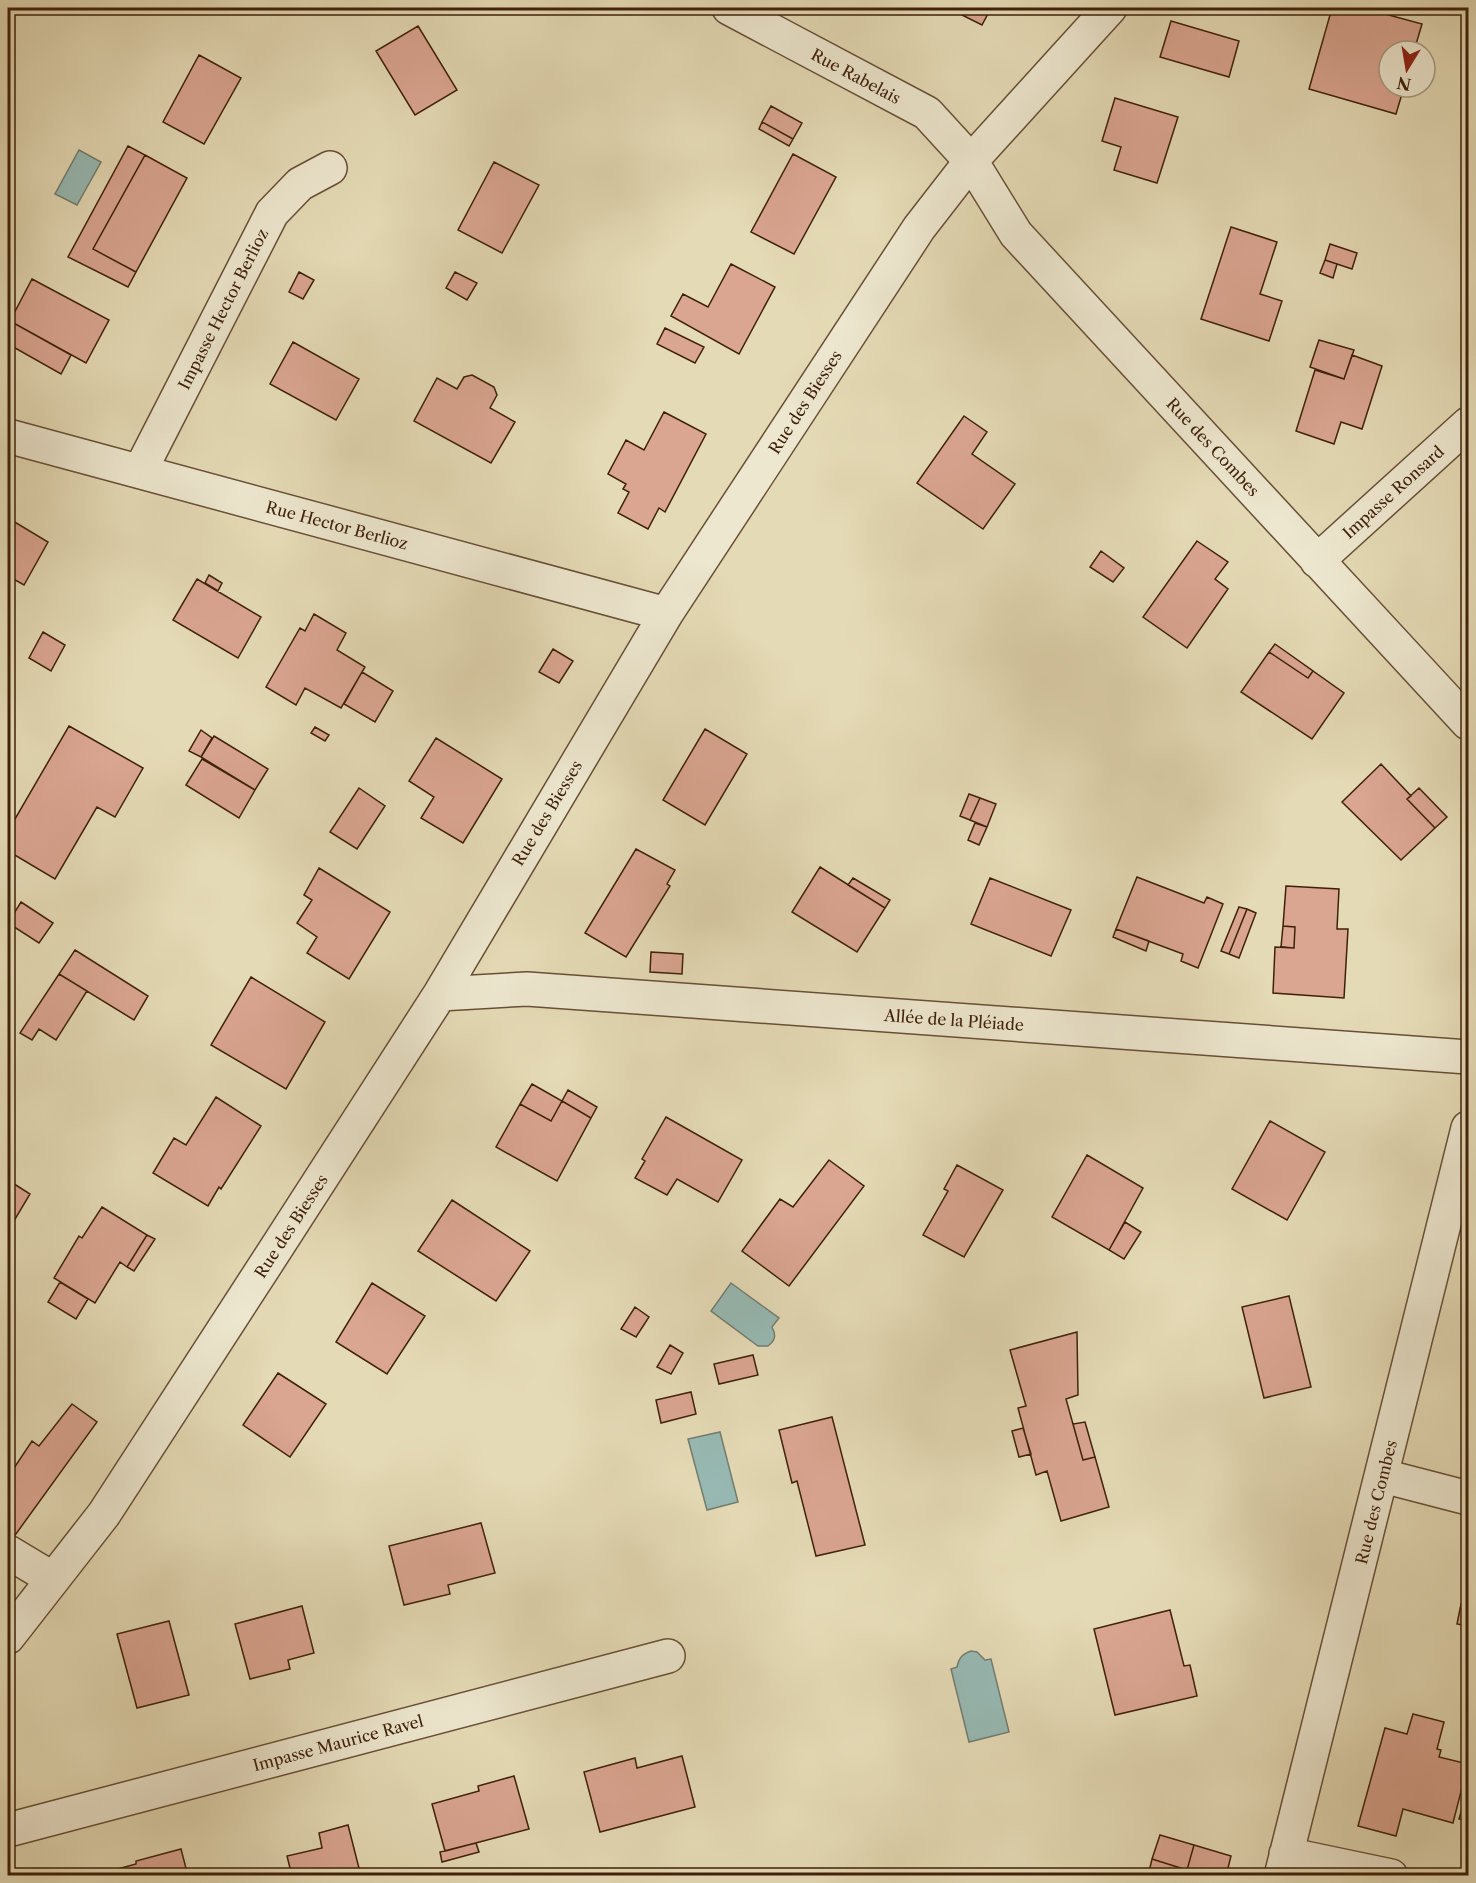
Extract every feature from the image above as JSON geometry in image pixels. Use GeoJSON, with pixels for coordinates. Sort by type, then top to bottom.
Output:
{"type":"FeatureCollection","features":[{"type":"Feature","properties":{"kind":"street","name":"Rue Rabelais"},"geometry":{"type":"LineString","coordinates":[[729,8],[927,113],[971,161]]}},
{"type":"Feature","properties":{"kind":"street","name":"Rue des Biesses"},"geometry":{"type":"LineString","coordinates":[[8,1637],[104,1514],[440,994],[666,614],[919,228],[971,161],[1110,8]]}},
{"type":"Feature","properties":{"kind":"street","name":"Rue des Combes"},"geometry":{"type":"LineString","coordinates":[[971,161],[1016,234],[1468,723]]}},
{"type":"Feature","properties":{"kind":"street","name":"Impasse Hector Berlioz"},"geometry":{"type":"LineString","coordinates":[[140,471],[272,213],[300,184],[330,168]]}},
{"type":"Feature","properties":{"kind":"street","name":"Impasse Ronsard"},"geometry":{"type":"LineString","coordinates":[[1317,561],[1468,424]]}},
{"type":"Feature","properties":{"kind":"street","name":"Rue Hector Berlioz"},"geometry":{"type":"LineString","coordinates":[[8,436],[666,614]]}},
{"type":"Feature","properties":{"kind":"street","name":"Allée de la Pléiade"},"geometry":{"type":"LineString","coordinates":[[440,994],[527,989],[1468,1057]]}},
{"type":"Feature","properties":{"kind":"street","name":"Rue des Combes"},"geometry":{"type":"LineString","coordinates":[[1284,1865],[1383,1476],[1457,1223],[1468,1128]]}},
{"type":"Feature","properties":{"kind":"street"},"geometry":{"type":"LineString","coordinates":[[1383,1476],[1468,1498]]}},
{"type":"Feature","properties":{"kind":"street"},"geometry":{"type":"LineString","coordinates":[[8,1552],[53,1579]]}},
{"type":"Feature","properties":{"kind":"street","name":"Impasse Maurice Ravel"},"geometry":{"type":"LineString","coordinates":[[8,1830],[668,1656]]}},
{"type":"Feature","properties":{"kind":"street"},"geometry":{"type":"LineString","coordinates":[[1284,1865],[1391,1875]]}},
{"type":"Feature","properties":{"kind":"water"},"geometry":{"type":"Polygon","coordinates":[[[79,150],[101,162],[77,205],[55,194],[79,150]]]}},
{"type":"Feature","properties":{"kind":"water"},"geometry":{"type":"Polygon","coordinates":[[[731,1283],[779,1318],[772,1327],[773,1342],[768,1346],[758,1346],[711,1311],[731,1283]]]}},
{"type":"Feature","properties":{"kind":"water"},"geometry":{"type":"Polygon","coordinates":[[[720,1432],[738,1502],[707,1510],[688,1439],[720,1432]]]}},
{"type":"Feature","properties":{"kind":"water"},"geometry":{"type":"Polygon","coordinates":[[[971,1651],[977,1652],[985,1660],[991,1659],[1009,1732],[969,1742],[951,1669],[957,1667],[961,1657],[971,1651]]]}},
{"type":"Feature","properties":{"kind":"building"},"geometry":{"type":"Polygon","coordinates":[[[948,8],[991,8],[982,25],[948,8]]]}},
{"type":"Feature","properties":{"kind":"building"},"geometry":{"type":"Polygon","coordinates":[[[1332,8],[1363,8],[1422,24],[1418,39],[1377,39],[1377,99],[1400,99],[1396,114],[1309,89],[1332,8]]]}},
{"type":"Feature","properties":{"kind":"building"},"geometry":{"type":"Polygon","coordinates":[[[1171,21],[1239,41],[1229,77],[1160,57],[1171,21]]]}},
{"type":"Feature","properties":{"kind":"building"},"geometry":{"type":"Polygon","coordinates":[[[418,26],[457,90],[415,115],[376,51],[418,26]]]}},
{"type":"Feature","properties":{"kind":"building"},"geometry":{"type":"Polygon","coordinates":[[[199,55],[241,78],[204,144],[163,122],[199,55]]]}},
{"type":"Feature","properties":{"kind":"building"},"geometry":{"type":"Polygon","coordinates":[[[1115,98],[1178,117],[1157,183],[1114,170],[1121,147],[1102,141],[1115,98]]]}},
{"type":"Feature","properties":{"kind":"building"},"geometry":{"type":"Polygon","coordinates":[[[771,106],[802,123],[793,139],[762,122],[771,106]]]}},
{"type":"Feature","properties":{"kind":"building"},"geometry":{"type":"Polygon","coordinates":[[[762,122],[793,139],[789,146],[759,129],[762,122]]]}},
{"type":"Feature","properties":{"kind":"building"},"geometry":{"type":"Polygon","coordinates":[[[128,146],[145,155],[93,249],[136,272],[128,287],[68,257],[128,146]]]}},
{"type":"Feature","properties":{"kind":"building"},"geometry":{"type":"Polygon","coordinates":[[[793,154],[836,177],[794,254],[751,232],[793,154]]]}},
{"type":"Feature","properties":{"kind":"building"},"geometry":{"type":"Polygon","coordinates":[[[145,155],[187,178],[136,272],[93,249],[145,155]]]}},
{"type":"Feature","properties":{"kind":"building"},"geometry":{"type":"Polygon","coordinates":[[[494,162],[539,185],[502,253],[458,230],[494,162]]]}},
{"type":"Feature","properties":{"kind":"building"},"geometry":{"type":"Polygon","coordinates":[[[1231,227],[1277,242],[1260,294],[1282,301],[1269,341],[1201,319],[1231,227]]]}},
{"type":"Feature","properties":{"kind":"building"},"geometry":{"type":"Polygon","coordinates":[[[1330,244],[1357,253],[1352,269],[1325,260],[1330,244]]]}},
{"type":"Feature","properties":{"kind":"building"},"geometry":{"type":"Polygon","coordinates":[[[1325,260],[1337,264],[1333,278],[1320,273],[1325,260]]]}},
{"type":"Feature","properties":{"kind":"building"},"geometry":{"type":"Polygon","coordinates":[[[731,264],[775,287],[739,354],[671,316],[683,294],[708,307],[731,264]]]}},
{"type":"Feature","properties":{"kind":"building"},"geometry":{"type":"Polygon","coordinates":[[[299,272],[314,280],[303,299],[289,292],[299,272]]]}},
{"type":"Feature","properties":{"kind":"building"},"geometry":{"type":"Polygon","coordinates":[[[455,272],[477,283],[467,300],[446,288],[455,272]]]}},
{"type":"Feature","properties":{"kind":"building"},"geometry":{"type":"Polygon","coordinates":[[[32,279],[109,320],[86,363],[10,321],[32,279]]]}},
{"type":"Feature","properties":{"kind":"building"},"geometry":{"type":"Polygon","coordinates":[[[10,321],[71,355],[61,374],[8,344],[10,321]]]}},
{"type":"Feature","properties":{"kind":"building"},"geometry":{"type":"Polygon","coordinates":[[[665,328],[704,347],[695,363],[657,344],[665,328]]]}},
{"type":"Feature","properties":{"kind":"building"},"geometry":{"type":"Polygon","coordinates":[[[1319,340],[1354,350],[1344,379],[1310,367],[1319,340]]]}},
{"type":"Feature","properties":{"kind":"building"},"geometry":{"type":"Polygon","coordinates":[[[293,342],[359,379],[336,420],[270,384],[293,342]]]}},
{"type":"Feature","properties":{"kind":"building"},"geometry":{"type":"Polygon","coordinates":[[[1352,355],[1382,366],[1362,429],[1341,422],[1334,444],[1296,431],[1315,370],[1344,379],[1352,355]]]}},
{"type":"Feature","properties":{"kind":"building"},"geometry":{"type":"Polygon","coordinates":[[[472,375],[494,387],[497,395],[490,408],[515,422],[491,463],[414,421],[437,378],[457,389],[464,377],[472,375]]]}},
{"type":"Feature","properties":{"kind":"building"},"geometry":{"type":"Polygon","coordinates":[[[664,412],[706,434],[665,512],[659,508],[648,529],[618,513],[629,492],[623,489],[626,484],[608,474],[626,440],[644,450],[664,412]]]}},
{"type":"Feature","properties":{"kind":"building"},"geometry":{"type":"Polygon","coordinates":[[[964,416],[987,432],[972,454],[1015,484],[983,529],[917,483],[964,416]]]}},
{"type":"Feature","properties":{"kind":"building"},"geometry":{"type":"Polygon","coordinates":[[[8,518],[48,542],[24,585],[8,576],[8,518]]]}},
{"type":"Feature","properties":{"kind":"building"},"geometry":{"type":"Polygon","coordinates":[[[1197,541],[1228,562],[1215,579],[1228,589],[1187,648],[1143,617],[1197,541]]]}},
{"type":"Feature","properties":{"kind":"building"},"geometry":{"type":"Polygon","coordinates":[[[1101,551],[1124,568],[1113,582],[1090,567],[1101,551]]]}},
{"type":"Feature","properties":{"kind":"building"},"geometry":{"type":"Polygon","coordinates":[[[209,575],[222,583],[218,591],[205,583],[209,575]]]}},
{"type":"Feature","properties":{"kind":"building"},"geometry":{"type":"Polygon","coordinates":[[[197,579],[261,617],[238,658],[173,620],[197,579]]]}},
{"type":"Feature","properties":{"kind":"building"},"geometry":{"type":"Polygon","coordinates":[[[314,614],[346,633],[337,650],[365,667],[341,708],[305,688],[296,705],[266,687],[300,628],[305,631],[314,614]]]}},
{"type":"Feature","properties":{"kind":"building"},"geometry":{"type":"Polygon","coordinates":[[[43,632],[65,645],[51,671],[29,658],[43,632]]]}},
{"type":"Feature","properties":{"kind":"building"},"geometry":{"type":"Polygon","coordinates":[[[1275,644],[1313,671],[1308,678],[1269,652],[1275,644]]]}},
{"type":"Feature","properties":{"kind":"building"},"geometry":{"type":"Polygon","coordinates":[[[553,649],[573,661],[559,683],[539,672],[553,649]]]}},
{"type":"Feature","properties":{"kind":"building"},"geometry":{"type":"Polygon","coordinates":[[[1269,652],[1308,678],[1313,671],[1344,693],[1312,739],[1241,692],[1269,652]]]}},
{"type":"Feature","properties":{"kind":"building"},"geometry":{"type":"Polygon","coordinates":[[[362,672],[393,691],[375,722],[344,704],[362,672]]]}},
{"type":"Feature","properties":{"kind":"building"},"geometry":{"type":"Polygon","coordinates":[[[69,726],[143,768],[115,817],[97,807],[55,879],[8,851],[8,831],[69,726]]]}},
{"type":"Feature","properties":{"kind":"building"},"geometry":{"type":"Polygon","coordinates":[[[315,727],[329,735],[325,741],[311,733],[315,727]]]}},
{"type":"Feature","properties":{"kind":"building"},"geometry":{"type":"Polygon","coordinates":[[[705,729],[747,754],[705,825],[663,800],[705,729]]]}},
{"type":"Feature","properties":{"kind":"building"},"geometry":{"type":"Polygon","coordinates":[[[201,730],[212,738],[201,757],[189,751],[201,730]]]}},
{"type":"Feature","properties":{"kind":"building"},"geometry":{"type":"Polygon","coordinates":[[[214,736],[268,769],[255,790],[201,757],[214,736]]]}},
{"type":"Feature","properties":{"kind":"building"},"geometry":{"type":"Polygon","coordinates":[[[436,738],[502,779],[463,843],[421,818],[434,797],[409,781],[436,738]]]}},
{"type":"Feature","properties":{"kind":"building"},"geometry":{"type":"Polygon","coordinates":[[[202,759],[255,790],[239,818],[186,785],[202,759]]]}},
{"type":"Feature","properties":{"kind":"building"},"geometry":{"type":"Polygon","coordinates":[[[1381,764],[1411,796],[1407,799],[1435,828],[1401,860],[1342,802],[1381,764]]]}},
{"type":"Feature","properties":{"kind":"building"},"geometry":{"type":"Polygon","coordinates":[[[359,788],[385,806],[357,849],[330,832],[359,788]]]}},
{"type":"Feature","properties":{"kind":"building"},"geometry":{"type":"Polygon","coordinates":[[[1419,788],[1447,817],[1435,828],[1407,799],[1419,788]]]}},
{"type":"Feature","properties":{"kind":"building"},"geometry":{"type":"Polygon","coordinates":[[[969,794],[980,798],[970,820],[960,816],[969,794]]]}},
{"type":"Feature","properties":{"kind":"building"},"geometry":{"type":"Polygon","coordinates":[[[980,798],[996,804],[987,827],[970,820],[980,798]]]}},
{"type":"Feature","properties":{"kind":"building"},"geometry":{"type":"Polygon","coordinates":[[[975,823],[987,827],[979,845],[968,840],[975,823]]]}},
{"type":"Feature","properties":{"kind":"building"},"geometry":{"type":"Polygon","coordinates":[[[636,849],[675,870],[667,884],[670,886],[626,957],[585,933],[636,849]]]}},
{"type":"Feature","properties":{"kind":"building"},"geometry":{"type":"Polygon","coordinates":[[[820,867],[885,908],[857,952],[792,912],[820,867]]]}},
{"type":"Feature","properties":{"kind":"building"},"geometry":{"type":"Polygon","coordinates":[[[319,868],[390,912],[349,979],[307,953],[317,937],[297,923],[312,900],[304,895],[319,868]]]}},
{"type":"Feature","properties":{"kind":"building"},"geometry":{"type":"Polygon","coordinates":[[[1137,877],[1204,903],[1207,897],[1223,904],[1198,968],[1181,961],[1183,954],[1116,929],[1137,877]]]}},
{"type":"Feature","properties":{"kind":"building"},"geometry":{"type":"Polygon","coordinates":[[[853,878],[890,900],[885,908],[848,885],[853,878]]]}},
{"type":"Feature","properties":{"kind":"building"},"geometry":{"type":"Polygon","coordinates":[[[990,878],[1071,910],[1051,956],[971,924],[990,878]]]}},
{"type":"Feature","properties":{"kind":"building"},"geometry":{"type":"Polygon","coordinates":[[[1286,886],[1339,889],[1337,929],[1348,929],[1344,998],[1273,993],[1275,947],[1294,948],[1295,927],[1283,926],[1286,886]]]}},
{"type":"Feature","properties":{"kind":"building"},"geometry":{"type":"Polygon","coordinates":[[[21,902],[53,923],[39,943],[8,923],[21,902]]]}},
{"type":"Feature","properties":{"kind":"building"},"geometry":{"type":"Polygon","coordinates":[[[1239,907],[1247,909],[1229,954],[1221,951],[1239,907]]]}},
{"type":"Feature","properties":{"kind":"building"},"geometry":{"type":"Polygon","coordinates":[[[1247,909],[1256,913],[1239,958],[1229,954],[1247,909]]]}},
{"type":"Feature","properties":{"kind":"building"},"geometry":{"type":"Polygon","coordinates":[[[1283,926],[1295,927],[1294,948],[1281,947],[1283,926]]]}},
{"type":"Feature","properties":{"kind":"building"},"geometry":{"type":"Polygon","coordinates":[[[1116,929],[1149,941],[1146,951],[1113,937],[1116,929]]]}},
{"type":"Feature","properties":{"kind":"building"},"geometry":{"type":"Polygon","coordinates":[[[75,950],[148,996],[134,1020],[59,974],[75,950]]]}},
{"type":"Feature","properties":{"kind":"building"},"geometry":{"type":"Polygon","coordinates":[[[651,952],[683,954],[682,974],[650,972],[651,952]]]}},
{"type":"Feature","properties":{"kind":"building"},"geometry":{"type":"Polygon","coordinates":[[[59,974],[87,991],[56,1040],[39,1029],[32,1040],[20,1033],[59,974]]]}},
{"type":"Feature","properties":{"kind":"building"},"geometry":{"type":"Polygon","coordinates":[[[251,977],[325,1022],[286,1089],[211,1045],[251,977]]]}},
{"type":"Feature","properties":{"kind":"building"},"geometry":{"type":"Polygon","coordinates":[[[532,1084],[562,1101],[551,1121],[520,1104],[532,1084]]]}},
{"type":"Feature","properties":{"kind":"building"},"geometry":{"type":"Polygon","coordinates":[[[568,1090],[597,1107],[591,1118],[562,1101],[568,1090]]]}},
{"type":"Feature","properties":{"kind":"building"},"geometry":{"type":"Polygon","coordinates":[[[216,1097],[261,1126],[208,1206],[153,1173],[174,1138],[186,1145],[216,1097]]]}},
{"type":"Feature","properties":{"kind":"building"},"geometry":{"type":"Polygon","coordinates":[[[562,1101],[591,1118],[557,1181],[496,1147],[520,1104],[551,1121],[562,1101]]]}},
{"type":"Feature","properties":{"kind":"building"},"geometry":{"type":"Polygon","coordinates":[[[666,1117],[742,1160],[718,1202],[677,1179],[667,1195],[635,1178],[645,1161],[642,1159],[666,1117]]]}},
{"type":"Feature","properties":{"kind":"building"},"geometry":{"type":"Polygon","coordinates":[[[1270,1121],[1325,1152],[1287,1220],[1232,1189],[1270,1121]]]}},
{"type":"Feature","properties":{"kind":"building"},"geometry":{"type":"Polygon","coordinates":[[[1087,1155],[1143,1188],[1109,1250],[1052,1217],[1087,1155]]]}},
{"type":"Feature","properties":{"kind":"building"},"geometry":{"type":"Polygon","coordinates":[[[829,1160],[864,1186],[789,1286],[742,1251],[780,1199],[793,1207],[829,1160]]]}},
{"type":"Feature","properties":{"kind":"building"},"geometry":{"type":"Polygon","coordinates":[[[957,1165],[1003,1190],[964,1257],[923,1235],[948,1191],[944,1189],[957,1165]]]}},
{"type":"Feature","properties":{"kind":"building"},"geometry":{"type":"Polygon","coordinates":[[[8,1180],[30,1194],[8,1231],[8,1180]]]}},
{"type":"Feature","properties":{"kind":"building"},"geometry":{"type":"Polygon","coordinates":[[[452,1200],[530,1251],[496,1301],[418,1251],[452,1200]]]}},
{"type":"Feature","properties":{"kind":"building"},"geometry":{"type":"Polygon","coordinates":[[[102,1207],[147,1235],[127,1267],[120,1262],[95,1303],[54,1278],[79,1236],[82,1238],[102,1207]]]}},
{"type":"Feature","properties":{"kind":"building"},"geometry":{"type":"Polygon","coordinates":[[[1125,1222],[1141,1232],[1124,1259],[1109,1250],[1125,1222]]]}},
{"type":"Feature","properties":{"kind":"building"},"geometry":{"type":"Polygon","coordinates":[[[147,1235],[155,1239],[134,1271],[127,1267],[147,1235]]]}},
{"type":"Feature","properties":{"kind":"building"},"geometry":{"type":"Polygon","coordinates":[[[60,1282],[88,1299],[76,1319],[48,1302],[60,1282]]]}},
{"type":"Feature","properties":{"kind":"building"},"geometry":{"type":"Polygon","coordinates":[[[372,1283],[425,1316],[387,1374],[336,1342],[372,1283]]]}},
{"type":"Feature","properties":{"kind":"building"},"geometry":{"type":"Polygon","coordinates":[[[1289,1296],[1311,1387],[1264,1398],[1242,1307],[1289,1296]]]}},
{"type":"Feature","properties":{"kind":"building"},"geometry":{"type":"Polygon","coordinates":[[[635,1307],[649,1317],[636,1337],[621,1329],[635,1307]]]}},
{"type":"Feature","properties":{"kind":"building"},"geometry":{"type":"Polygon","coordinates":[[[1077,1332],[1078,1395],[1066,1399],[1083,1460],[1095,1457],[1109,1507],[1061,1521],[1047,1471],[1036,1475],[1018,1408],[1026,1406],[1010,1350],[1077,1332]]]}},
{"type":"Feature","properties":{"kind":"building"},"geometry":{"type":"Polygon","coordinates":[[[670,1345],[683,1353],[671,1374],[657,1367],[670,1345]]]}},
{"type":"Feature","properties":{"kind":"building"},"geometry":{"type":"Polygon","coordinates":[[[753,1355],[758,1375],[719,1384],[714,1364],[753,1355]]]}},
{"type":"Feature","properties":{"kind":"building"},"geometry":{"type":"Polygon","coordinates":[[[278,1373],[326,1404],[290,1457],[243,1425],[278,1373]]]}},
{"type":"Feature","properties":{"kind":"building"},"geometry":{"type":"Polygon","coordinates":[[[691,1392],[696,1414],[661,1423],[656,1400],[691,1392]]]}},
{"type":"Feature","properties":{"kind":"building"},"geometry":{"type":"Polygon","coordinates":[[[72,1404],[97,1422],[13,1538],[8,1535],[8,1477],[32,1441],[39,1446],[72,1404]]]}},
{"type":"Feature","properties":{"kind":"building"},"geometry":{"type":"Polygon","coordinates":[[[832,1417],[865,1545],[816,1556],[797,1481],[792,1483],[779,1430],[832,1417]]]}},
{"type":"Feature","properties":{"kind":"building"},"geometry":{"type":"Polygon","coordinates":[[[1085,1422],[1095,1457],[1083,1460],[1073,1424],[1085,1422]]]}},
{"type":"Feature","properties":{"kind":"building"},"geometry":{"type":"Polygon","coordinates":[[[1023,1428],[1031,1454],[1019,1457],[1012,1431],[1023,1428]]]}},
{"type":"Feature","properties":{"kind":"building"},"geometry":{"type":"Polygon","coordinates":[[[481,1523],[495,1573],[448,1585],[450,1594],[404,1605],[389,1546],[481,1523]]]}},
{"type":"Feature","properties":{"kind":"building"},"geometry":{"type":"Polygon","coordinates":[[[1461,1604],[1468,1606],[1468,1626],[1457,1624],[1461,1604]]]}},
{"type":"Feature","properties":{"kind":"building"},"geometry":{"type":"Polygon","coordinates":[[[302,1606],[314,1653],[288,1660],[290,1669],[250,1679],[235,1624],[302,1606]]]}},
{"type":"Feature","properties":{"kind":"building"},"geometry":{"type":"Polygon","coordinates":[[[1170,1610],[1184,1666],[1190,1665],[1197,1696],[1115,1715],[1094,1629],[1170,1610]]]}},
{"type":"Feature","properties":{"kind":"building"},"geometry":{"type":"Polygon","coordinates":[[[169,1621],[189,1695],[137,1708],[117,1634],[169,1621]]]}},
{"type":"Feature","properties":{"kind":"building"},"geometry":{"type":"Polygon","coordinates":[[[1413,1714],[1444,1722],[1437,1749],[1441,1750],[1439,1757],[1468,1764],[1453,1823],[1403,1809],[1396,1836],[1358,1826],[1385,1728],[1407,1734],[1413,1714]]]}},
{"type":"Feature","properties":{"kind":"building"},"geometry":{"type":"Polygon","coordinates":[[[682,1756],[695,1807],[600,1832],[584,1772],[635,1758],[637,1768],[682,1756]]]}},
{"type":"Feature","properties":{"kind":"building"},"geometry":{"type":"Polygon","coordinates":[[[514,1776],[529,1829],[445,1851],[432,1804],[479,1791],[478,1786],[514,1776]]]}},
{"type":"Feature","properties":{"kind":"building"},"geometry":{"type":"Polygon","coordinates":[[[1468,1787],[1468,1821],[1459,1819],[1468,1787]]]}},
{"type":"Feature","properties":{"kind":"building"},"geometry":{"type":"Polygon","coordinates":[[[348,1825],[361,1876],[292,1876],[287,1856],[322,1848],[319,1833],[348,1825]]]}},
{"type":"Feature","properties":{"kind":"building"},"geometry":{"type":"Polygon","coordinates":[[[1160,1835],[1194,1845],[1187,1870],[1152,1859],[1160,1835]]]}},
{"type":"Feature","properties":{"kind":"building"},"geometry":{"type":"Polygon","coordinates":[[[476,1843],[479,1852],[442,1862],[440,1852],[476,1843]]]}},
{"type":"Feature","properties":{"kind":"building"},"geometry":{"type":"Polygon","coordinates":[[[1194,1845],[1231,1856],[1226,1876],[1148,1876],[1152,1859],[1187,1870],[1194,1845]]]}},
{"type":"Feature","properties":{"kind":"building"},"geometry":{"type":"Polygon","coordinates":[[[181,1849],[188,1876],[111,1876],[110,1871],[136,1864],[136,1861],[181,1849]]]}},
{"type":"Feature","properties":{"kind":"building"},"geometry":{"type":"Polygon","coordinates":[[[1061,1871],[1061,1876],[972,1876],[972,1872],[1061,1871]]]}}]}
